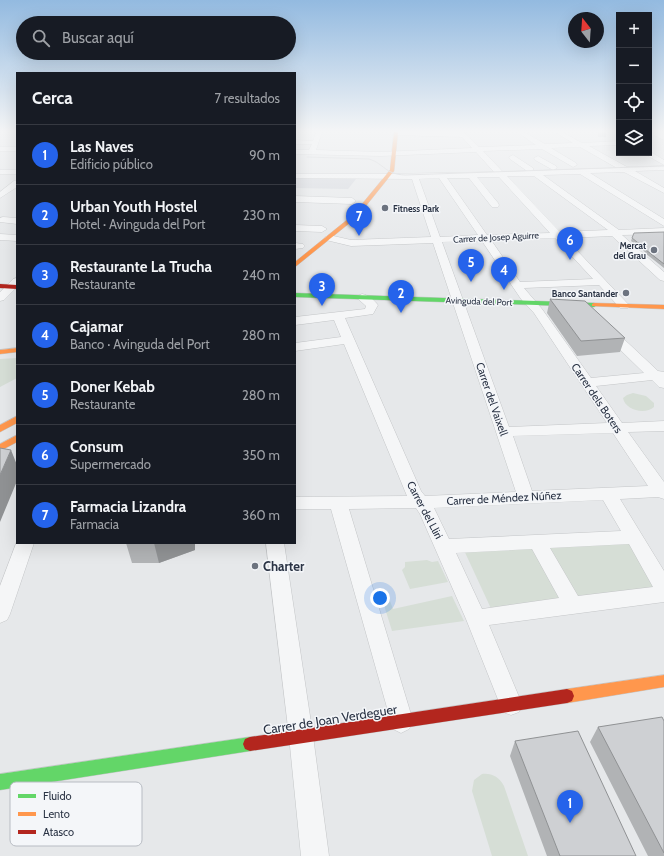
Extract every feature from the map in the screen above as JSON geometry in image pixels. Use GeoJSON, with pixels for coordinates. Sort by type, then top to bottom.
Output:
{"type":"FeatureCollection","features":[{"type":"Feature","properties":{"kind":"main road"},"geometry":{"type":"LineString","coordinates":[[366,181],[371,172]]}},
{"type":"Feature","properties":{"kind":"main road"},"geometry":{"type":"LineString","coordinates":[[296,264],[355,216],[390,172]]}},
{"type":"Feature","properties":{"kind":"main road"},"geometry":{"type":"LineString","coordinates":[[342,210],[354,198]]}},
{"type":"Feature","properties":{"kind":"main road"},"geometry":{"type":"LineString","coordinates":[[301,244],[325,227]]}},
{"type":"Feature","properties":{"kind":"main road","name":"Avinguda del Port"},"geometry":{"type":"LineString","coordinates":[[296,295],[664,307]]}},
{"type":"Feature","properties":{"kind":"main road"},"geometry":{"type":"LineString","coordinates":[[0,352],[16,350]]}},
{"type":"Feature","properties":{"kind":"main road"},"geometry":{"type":"LineString","coordinates":[[0,428],[16,420]]}},
{"type":"Feature","properties":{"kind":"main road","name":"Carrer de Joan Verdeguer"},"geometry":{"type":"LineString","coordinates":[[0,782],[664,682]]}},
{"type":"Feature","properties":{"kind":"street"},"geometry":{"type":"LineString","coordinates":[[0,172],[16,172]]}},
{"type":"Feature","properties":{"kind":"street"},"geometry":{"type":"LineString","coordinates":[[296,176],[366,181],[387,176],[415,177],[435,172]]}},
{"type":"Feature","properties":{"kind":"street","name":"Carrer dels Boters"},"geometry":{"type":"LineString","coordinates":[[440,172],[530,303],[538,311],[655,483],[663,491]]}},
{"type":"Feature","properties":{"kind":"street"},"geometry":{"type":"LineString","coordinates":[[449,172],[470,174],[583,172],[664,223]]}},
{"type":"Feature","properties":{"kind":"street"},"geometry":{"type":"LineString","coordinates":[[532,172],[614,230],[616,235],[662,274]]}},
{"type":"Feature","properties":{"kind":"street"},"geometry":{"type":"LineString","coordinates":[[630,172],[664,191]]}},
{"type":"Feature","properties":{"kind":"street"},"geometry":{"type":"LineString","coordinates":[[500,173],[624,306]]}},
{"type":"Feature","properties":{"kind":"street"},"geometry":{"type":"LineString","coordinates":[[470,174],[495,205]]}},
{"type":"Feature","properties":{"kind":"street","name":"Carrer del Vaixell"},"geometry":{"type":"LineString","coordinates":[[415,177],[526,497]]}},
{"type":"Feature","properties":{"kind":"street"},"geometry":{"type":"LineString","coordinates":[[2,193],[16,184]]}},
{"type":"Feature","properties":{"kind":"street"},"geometry":{"type":"LineString","coordinates":[[2,193],[16,192]]}},
{"type":"Feature","properties":{"kind":"street"},"geometry":{"type":"LineString","coordinates":[[296,199],[354,198]]}},
{"type":"Feature","properties":{"kind":"street"},"geometry":{"type":"LineString","coordinates":[[3,220],[16,220]]}},
{"type":"Feature","properties":{"kind":"street"},"geometry":{"type":"LineString","coordinates":[[296,228],[325,227]]}},
{"type":"Feature","properties":{"kind":"street","name":"Carrer de Josep Aguirre"},"geometry":{"type":"LineString","coordinates":[[329,238],[351,243],[664,230]]}},
{"type":"Feature","properties":{"kind":"street"},"geometry":{"type":"LineString","coordinates":[[0,237],[16,238]]}},
{"type":"Feature","properties":{"kind":"street"},"geometry":{"type":"LineString","coordinates":[[518,285],[603,282]]}},
{"type":"Feature","properties":{"kind":"street"},"geometry":{"type":"LineString","coordinates":[[0,298],[11,285]]}},
{"type":"Feature","properties":{"kind":"street"},"geometry":{"type":"LineString","coordinates":[[296,321],[369,312],[372,309],[372,305],[362,297]]}},
{"type":"Feature","properties":{"kind":"street","name":"Carrer del Lliri"},"geometry":{"type":"LineString","coordinates":[[338,316],[414,493],[428,512],[476,619],[511,704]]}},
{"type":"Feature","properties":{"kind":"street"},"geometry":{"type":"LineString","coordinates":[[593,318],[661,378]]}},
{"type":"Feature","properties":{"kind":"street"},"geometry":{"type":"LineString","coordinates":[[296,347],[349,340]]}},
{"type":"Feature","properties":{"kind":"street"},"geometry":{"type":"LineString","coordinates":[[586,383],[661,378]]}},
{"type":"Feature","properties":{"kind":"street"},"geometry":{"type":"LineString","coordinates":[[503,432],[664,426]]}},
{"type":"Feature","properties":{"kind":"street","name":"Carrer de Méndez Núñez"},"geometry":{"type":"LineString","coordinates":[[296,503],[421,502],[663,491]]}},
{"type":"Feature","properties":{"kind":"street"},"geometry":{"type":"LineString","coordinates":[[608,494],[664,588]]}},
{"type":"Feature","properties":{"kind":"street"},"geometry":{"type":"LineString","coordinates":[[338,502],[401,721]]}},
{"type":"Feature","properties":{"kind":"street"},"geometry":{"type":"LineString","coordinates":[[443,546],[633,536]]}},
{"type":"Feature","properties":{"kind":"street"},"geometry":{"type":"LineString","coordinates":[[537,542],[573,605]]}},
{"type":"Feature","properties":{"kind":"street"},"geometry":{"type":"LineString","coordinates":[[0,614],[25,544]]}},
{"type":"Feature","properties":{"kind":"street"},"geometry":{"type":"LineString","coordinates":[[275,544],[301,736],[315,856]]}},
{"type":"Feature","properties":{"kind":"street"},"geometry":{"type":"LineString","coordinates":[[476,619],[494,615],[664,594]]}},
{"type":"Feature","properties":{"kind":"shaded area"},"geometry":{"type":"Polygon","coordinates":[[[296,177],[356,179],[348,189],[296,188],[296,177]]]}},
{"type":"Feature","properties":{"kind":"shaded area"},"geometry":{"type":"Polygon","coordinates":[[[16,358],[16,379],[0,387],[0,359],[16,358]]]}},
{"type":"Feature","properties":{"kind":"shaded area"},"geometry":{"type":"Polygon","coordinates":[[[633,393],[646,396],[654,403],[654,407],[646,411],[641,411],[627,406],[623,398],[633,393]]]}},
{"type":"Feature","properties":{"kind":"shaded area"},"geometry":{"type":"Polygon","coordinates":[[[626,537],[659,594],[494,615],[462,546],[626,537]]]}},
{"type":"Feature","properties":{"kind":"shaded area"},"geometry":{"type":"Polygon","coordinates":[[[427,560],[432,562],[438,561],[448,582],[410,589],[402,570],[405,567],[405,562],[427,560]]]}},
{"type":"Feature","properties":{"kind":"shaded area"},"geometry":{"type":"Polygon","coordinates":[[[452,596],[464,621],[392,631],[383,602],[390,601],[393,609],[452,596]]]}},
{"type":"Feature","properties":{"kind":"shaded area"},"geometry":{"type":"Polygon","coordinates":[[[482,774],[495,776],[504,786],[528,856],[492,856],[472,791],[474,780],[482,774]]]}},
{"type":"Feature","properties":{"kind":"building","name":"Mercat del Grau"},"geometry":{"type":"Polygon","coordinates":[[[664,232],[664,264],[632,238],[634,233],[664,232]]]}},
{"type":"Feature","properties":{"kind":"building"},"geometry":{"type":"Polygon","coordinates":[[[550,299],[585,301],[625,338],[581,341],[550,299]]]}},
{"type":"Feature","properties":{"kind":"building"},"geometry":{"type":"Polygon","coordinates":[[[0,448],[11,450],[0,475],[0,448]]]}},
{"type":"Feature","properties":{"kind":"building"},"geometry":{"type":"Polygon","coordinates":[[[662,717],[664,721],[664,853],[598,727],[662,717]]]}},
{"type":"Feature","properties":{"kind":"building"},"geometry":{"type":"Polygon","coordinates":[[[578,731],[636,856],[560,856],[515,741],[578,731]]]}},
{"type":"Feature","properties":{"kind":"tram line"},"geometry":{"type":"LineString","coordinates":[[391,172],[405,175],[493,172]]}},
{"type":"Feature","properties":{"kind":"traffic: fast"},"geometry":{"type":"LineString","coordinates":[[296,295],[594,305]]}},
{"type":"Feature","properties":{"kind":"traffic: fast"},"geometry":{"type":"LineString","coordinates":[[0,782],[250,744]]}},
{"type":"Feature","properties":{"kind":"traffic: slow"},"geometry":{"type":"LineString","coordinates":[[296,264],[355,216],[390,172]]}},
{"type":"Feature","properties":{"kind":"traffic: slow"},"geometry":{"type":"LineString","coordinates":[[594,305],[664,307]]}},
{"type":"Feature","properties":{"kind":"traffic: slow"},"geometry":{"type":"LineString","coordinates":[[0,352],[16,350]]}},
{"type":"Feature","properties":{"kind":"traffic: slow"},"geometry":{"type":"LineString","coordinates":[[0,429],[16,420]]}},
{"type":"Feature","properties":{"kind":"traffic: slow"},"geometry":{"type":"LineString","coordinates":[[0,448],[16,439]]}},
{"type":"Feature","properties":{"kind":"traffic: slow"},"geometry":{"type":"LineString","coordinates":[[567,696],[664,681]]}},
{"type":"Feature","properties":{"kind":"traffic: jam"},"geometry":{"type":"LineString","coordinates":[[0,286],[16,287]]}},
{"type":"Feature","properties":{"kind":"traffic: jam"},"geometry":{"type":"LineString","coordinates":[[250,744],[567,696]]}},
{"type":"Feature","properties":{"kind":"place","name":"Fitness Park"},"geometry":{"type":"Point","coordinates":[385,208]}},
{"type":"Feature","properties":{"kind":"place","name":"Farmacia Lizandra"},"geometry":{"type":"Point","coordinates":[359,236]}},
{"type":"Feature","properties":{"kind":"place","name":"Mercat del Grau"},"geometry":{"type":"Point","coordinates":[654,250]}},
{"type":"Feature","properties":{"kind":"place","name":"Consum"},"geometry":{"type":"Point","coordinates":[570,260]}},
{"type":"Feature","properties":{"kind":"place","name":"Doner Kebab"},"geometry":{"type":"Point","coordinates":[471,282]}},
{"type":"Feature","properties":{"kind":"place","name":"Cajamar"},"geometry":{"type":"Point","coordinates":[504,290]}},
{"type":"Feature","properties":{"kind":"place","name":"Banco Santander"},"geometry":{"type":"Point","coordinates":[626,293]}},
{"type":"Feature","properties":{"kind":"place","name":"Restaurante La Trucha"},"geometry":{"type":"Point","coordinates":[322,306]}},
{"type":"Feature","properties":{"kind":"place","name":"Urban Youth Hostel"},"geometry":{"type":"Point","coordinates":[401,313]}},
{"type":"Feature","properties":{"kind":"place","name":"Charter"},"geometry":{"type":"Point","coordinates":[255,566]}},
{"type":"Feature","properties":{"kind":"place","name":"Las Naves"},"geometry":{"type":"Point","coordinates":[570,823]}}]}
